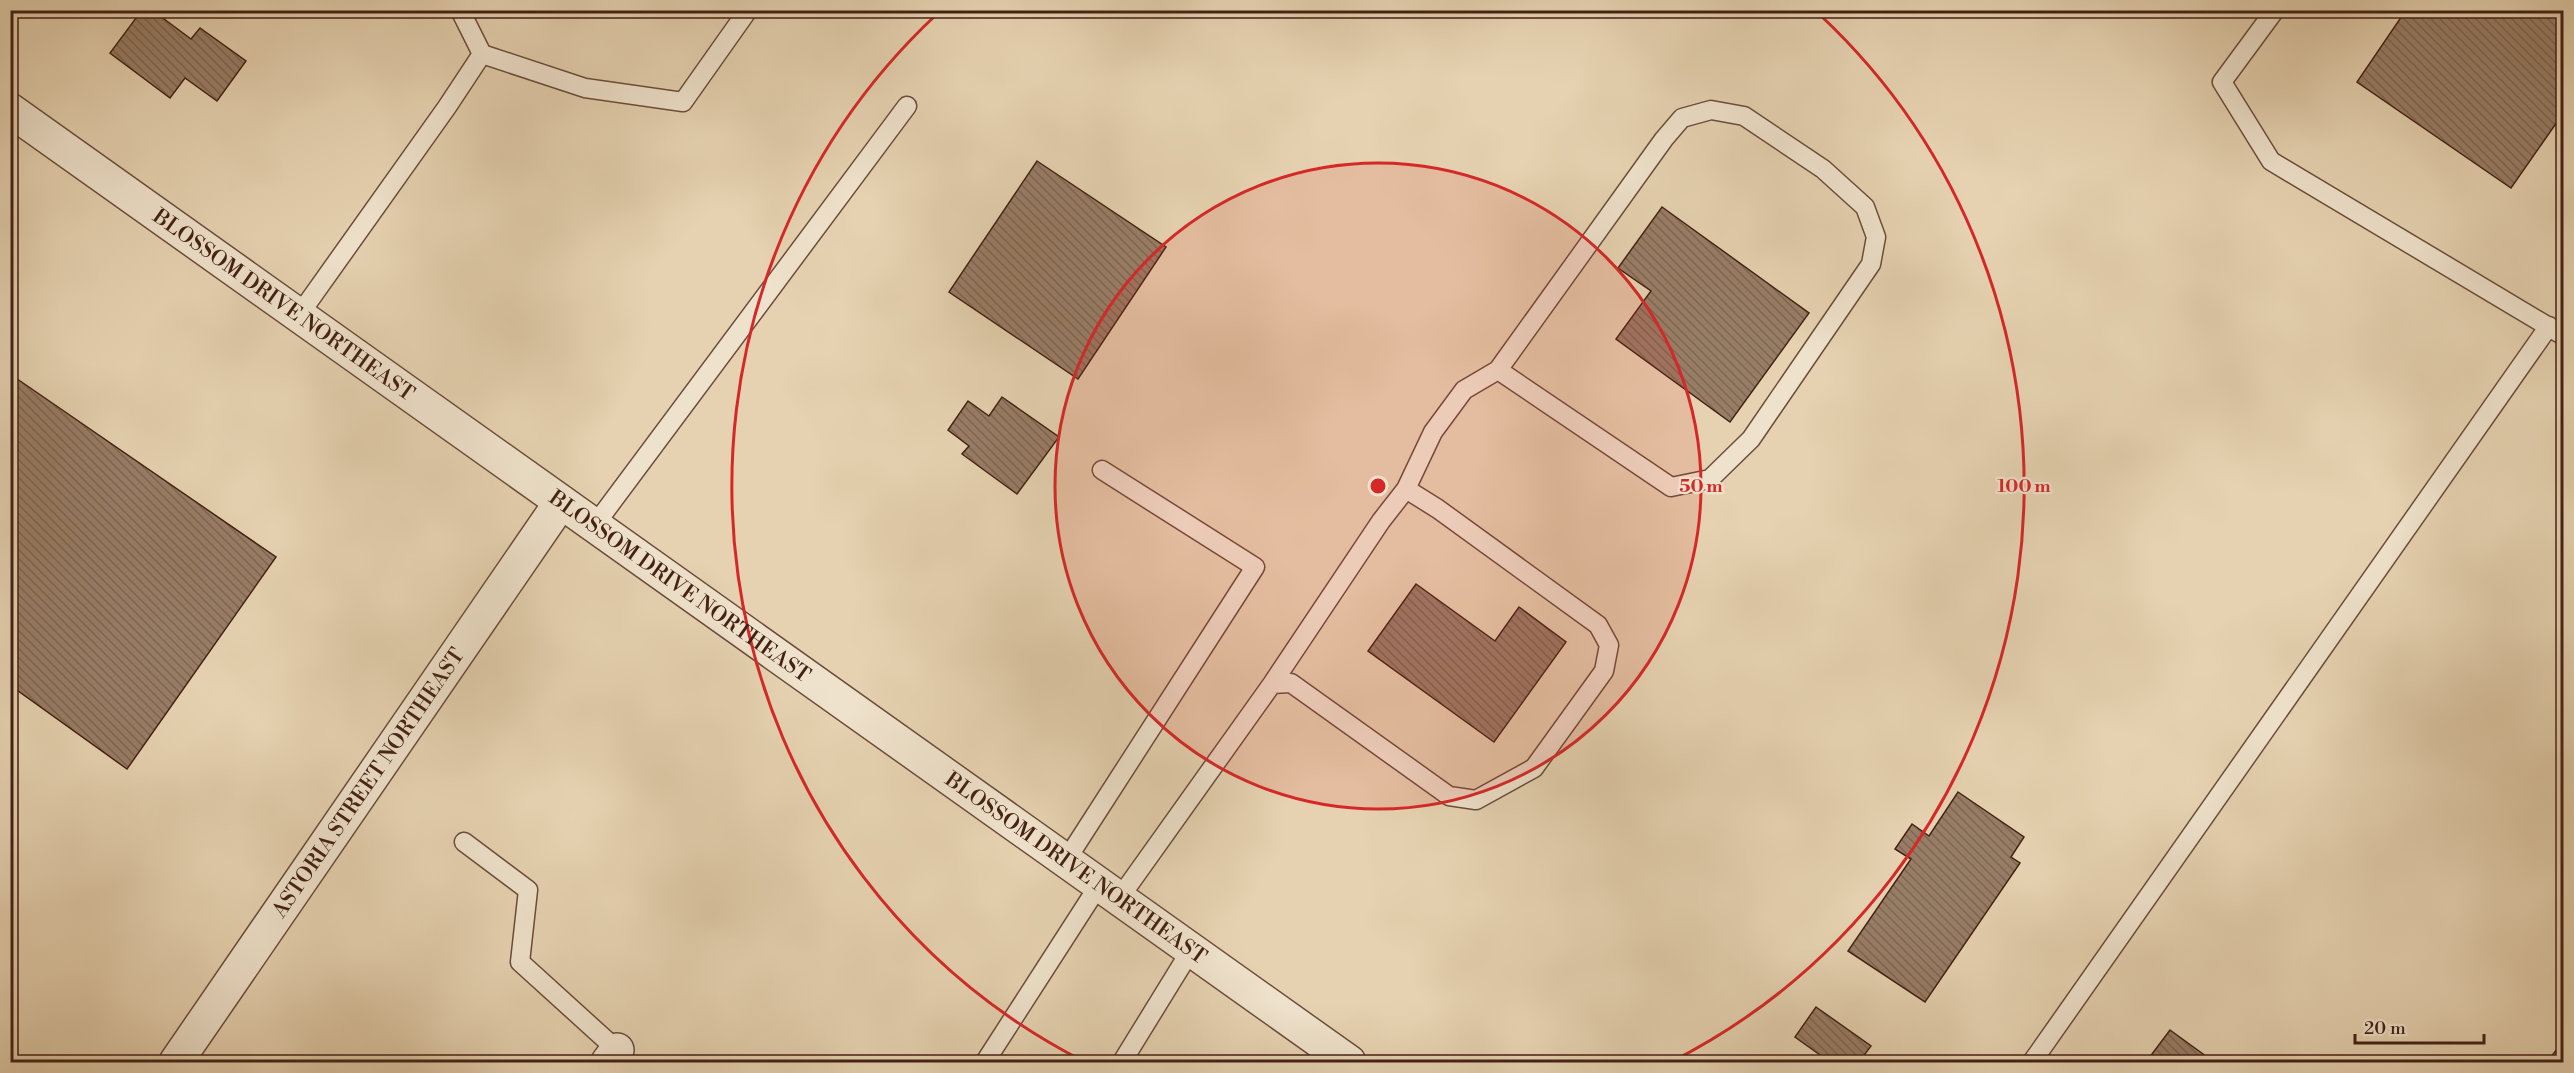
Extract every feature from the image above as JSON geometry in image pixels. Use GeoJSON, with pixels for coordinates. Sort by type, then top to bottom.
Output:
{"type":"FeatureCollection","features":[{"type":"Feature","properties":{"kind":"street","name":"BLOSSOM DRIVE NORTHEAST"},"geometry":{"type":"LineString","coordinates":[[10,110],[1349,1062]]}},
{"type":"Feature","properties":{"kind":"street","name":"ASTORIA STREET NORTHEAST"},"geometry":{"type":"LineString","coordinates":[[176,1062],[561,502]]}},
{"type":"Feature","properties":{"kind":"lane"},"geometry":{"type":"LineString","coordinates":[[460,10],[482,54],[585,88],[683,102],[748,10]]}},
{"type":"Feature","properties":{"kind":"lane"},"geometry":{"type":"LineString","coordinates":[[2032,1062],[2556,331],[2271,161],[2222,82],[2275,10]]}},
{"type":"Feature","properties":{"kind":"lane"},"geometry":{"type":"LineString","coordinates":[[299,315],[482,54]]}},
{"type":"Feature","properties":{"kind":"lane"},"geometry":{"type":"LineString","coordinates":[[594,526],[907,106]]}},
{"type":"Feature","properties":{"kind":"lane"},"geometry":{"type":"LineString","coordinates":[[985,1062],[1109,892],[1272,684],[1381,521],[1406,489],[1433,432],[1464,390],[1498,370],[1664,138],[1682,118],[1711,110],[1744,116],[1823,169],[1865,207],[1876,237],[1871,264],[1750,439],[1710,479],[1671,487],[1498,370]]}},
{"type":"Feature","properties":{"kind":"lane"},"geometry":{"type":"LineString","coordinates":[[1065,862],[1255,567],[1102,470]]}},
{"type":"Feature","properties":{"kind":"lane"},"geometry":{"type":"LineString","coordinates":[[1272,684],[1291,683],[1449,796],[1476,800],[1534,768],[1604,671],[1609,645],[1598,625],[1438,509],[1406,489]]}},
{"type":"Feature","properties":{"kind":"lane"},"geometry":{"type":"LineString","coordinates":[[464,842],[528,890],[520,962],[613,1056]]}},
{"type":"Feature","properties":{"kind":"lane"},"geometry":{"type":"LineString","coordinates":[[1122,1062],[1191,950]]}},
{"type":"Feature","properties":{"kind":"building"},"geometry":{"type":"Polygon","coordinates":[[[142,10],[152,10],[191,39],[200,28],[246,61],[217,101],[185,78],[170,98],[110,53],[142,10]]]}},
{"type":"Feature","properties":{"kind":"building"},"geometry":{"type":"Polygon","coordinates":[[[2406,10],[2564,10],[2564,112],[2511,188],[2357,82],[2406,10]]]}},
{"type":"Feature","properties":{"kind":"building"},"geometry":{"type":"Polygon","coordinates":[[[1037,161],[1166,247],[1078,379],[949,292],[1037,161]]]}},
{"type":"Feature","properties":{"kind":"building"},"geometry":{"type":"Polygon","coordinates":[[[1662,207],[1809,313],[1730,422],[1616,339],[1651,291],[1618,268],[1662,207]]]}},
{"type":"Feature","properties":{"kind":"building"},"geometry":{"type":"Polygon","coordinates":[[[10,374],[276,557],[127,769],[10,685],[10,374]]]}},
{"type":"Feature","properties":{"kind":"building"},"geometry":{"type":"Polygon","coordinates":[[[1002,397],[1059,437],[1017,494],[962,454],[969,446],[948,430],[968,401],[989,416],[1002,397]]]}},
{"type":"Feature","properties":{"kind":"building"},"geometry":{"type":"Polygon","coordinates":[[[1416,584],[1495,641],[1519,607],[1566,642],[1494,742],[1368,651],[1416,584]]]}},
{"type":"Feature","properties":{"kind":"building"},"geometry":{"type":"Polygon","coordinates":[[[1958,792],[2024,837],[2011,857],[2020,863],[1925,1002],[1848,951],[1911,859],[1895,849],[1912,824],[1929,836],[1958,792]]]}},
{"type":"Feature","properties":{"kind":"building"},"geometry":{"type":"Polygon","coordinates":[[[1816,1007],[1871,1046],[1859,1062],[1830,1062],[1795,1037],[1816,1007]]]}},
{"type":"Feature","properties":{"kind":"building"},"geometry":{"type":"Polygon","coordinates":[[[2170,1030],[2214,1062],[2146,1062],[2170,1030]]]}},
{"type":"Feature","properties":{"kind":"building"},"geometry":{"type":"Polygon","coordinates":[[[2564,1040],[2564,1062],[2547,1062],[2564,1040]]]}}]}
